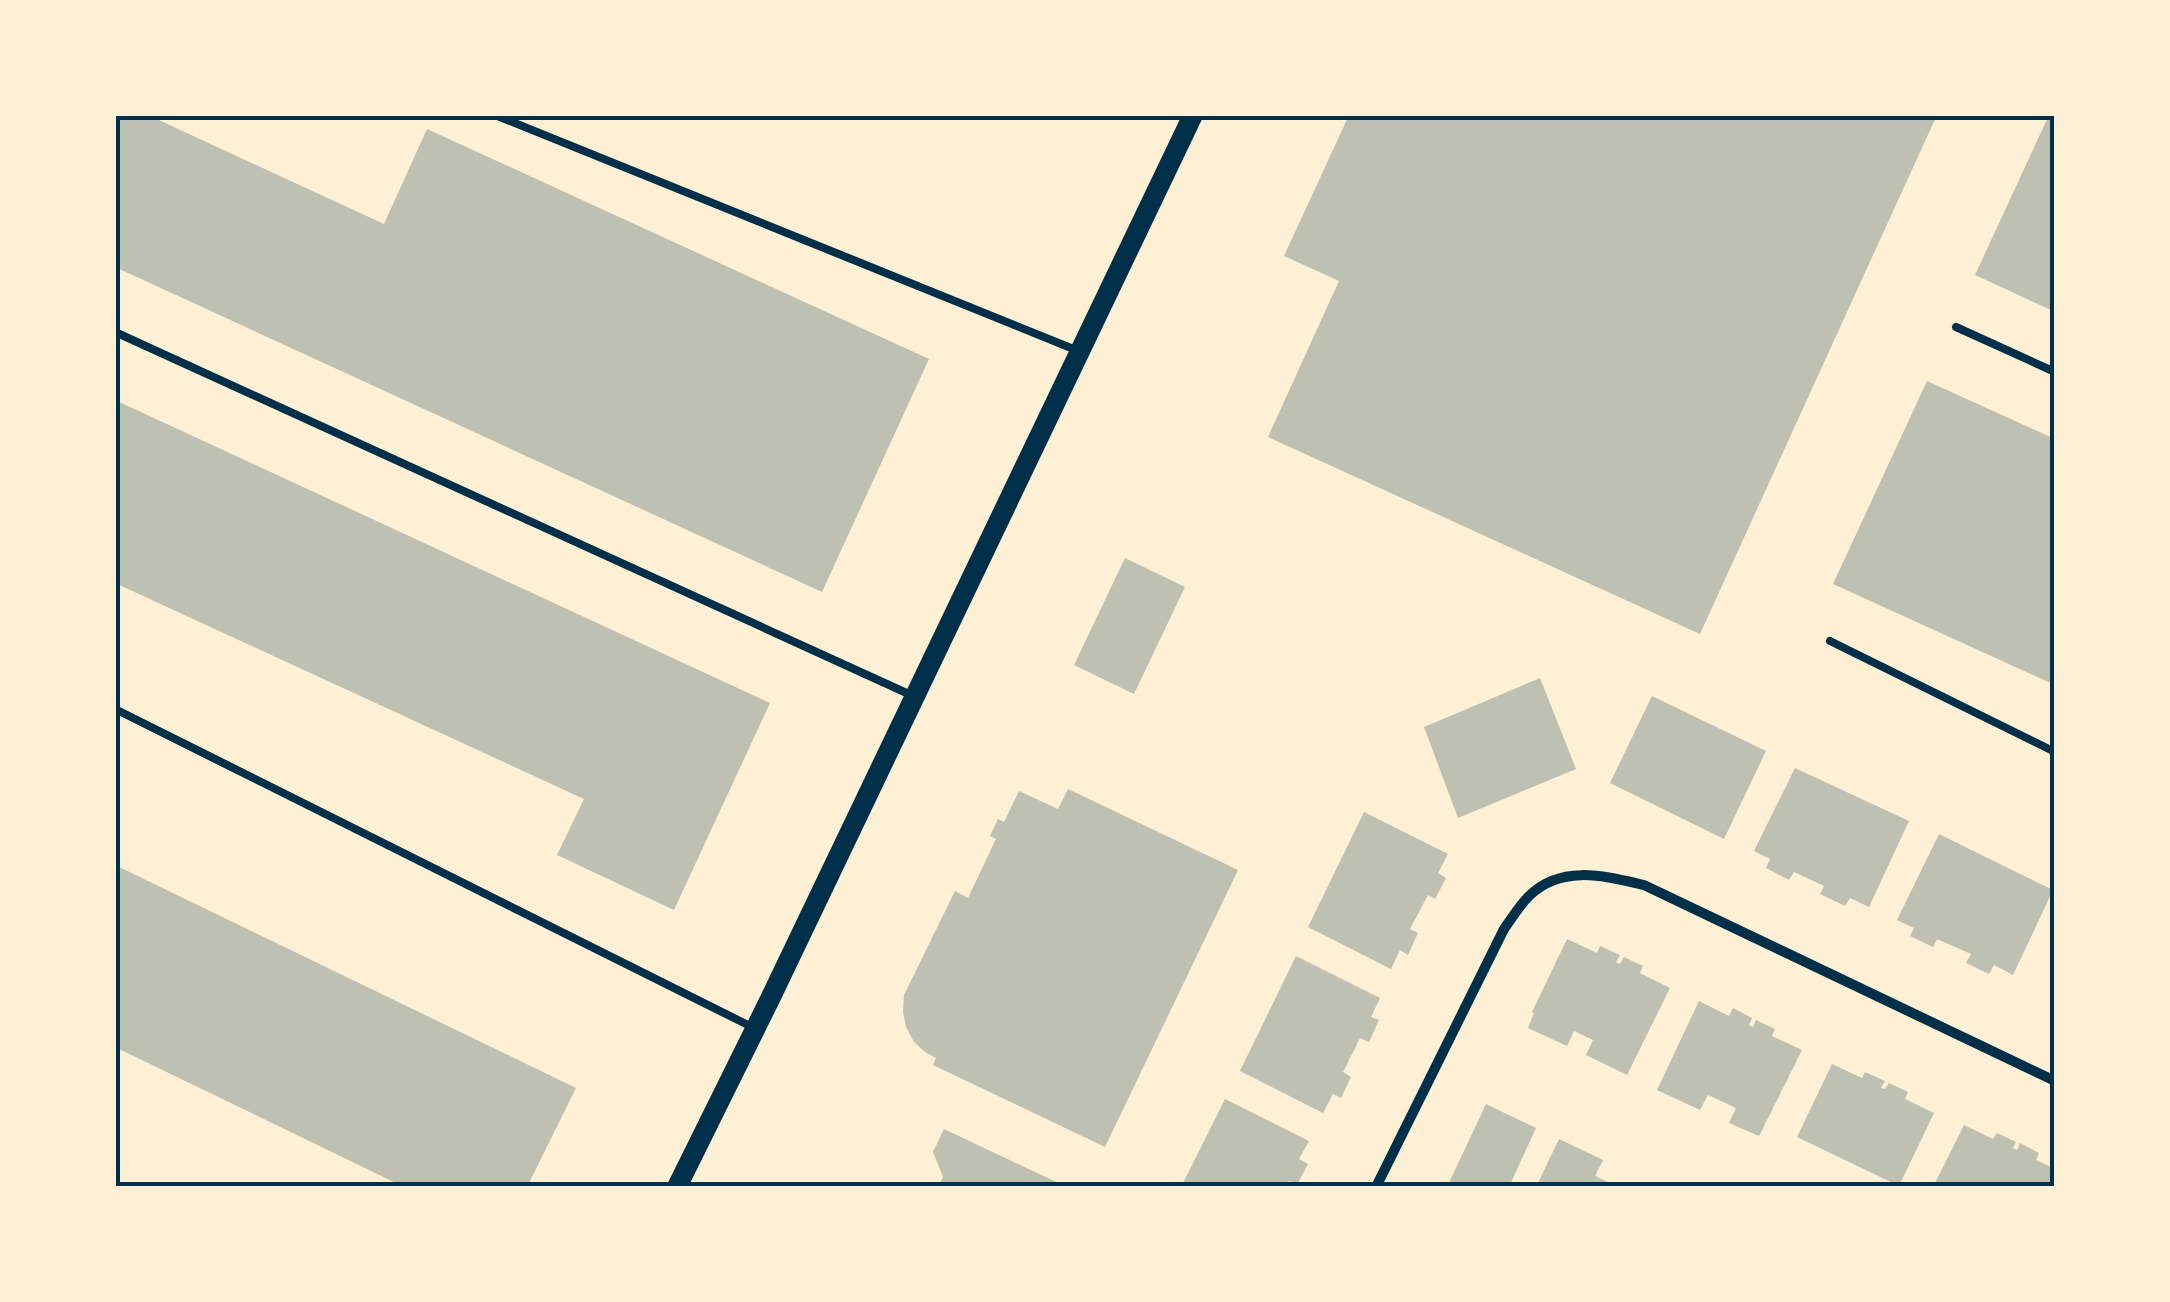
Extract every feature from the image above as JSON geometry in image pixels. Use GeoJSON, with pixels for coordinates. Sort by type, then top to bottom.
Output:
{"type":"FeatureCollection","features":[{"type":"Feature","properties":{"kind":"main road"},"geometry":{"type":"LineString","coordinates":[[677,1187],[1194,115]]}},
{"type":"Feature","properties":{"kind":"street"},"geometry":{"type":"LineString","coordinates":[[1376,1187],[1504,929],[1529,896],[1554,878],[1577,874],[1644,886],[2055,1082]]}},
{"type":"Feature","properties":{"kind":"lane"},"geometry":{"type":"LineString","coordinates":[[495,115],[1080,351]]}},
{"type":"Feature","properties":{"kind":"lane"},"geometry":{"type":"LineString","coordinates":[[1956,327],[2055,372]]}},
{"type":"Feature","properties":{"kind":"lane"},"geometry":{"type":"LineString","coordinates":[[115,332],[916,696]]}},
{"type":"Feature","properties":{"kind":"lane"},"geometry":{"type":"LineString","coordinates":[[1830,641],[2055,752]]}},
{"type":"Feature","properties":{"kind":"lane"},"geometry":{"type":"LineString","coordinates":[[115,709],[756,1029]]}},
{"type":"Feature","properties":{"kind":"building"},"geometry":{"type":"Polygon","coordinates":[[[115,115],[148,115],[384,224],[427,129],[929,359],[822,592],[115,267],[115,115]]]}},
{"type":"Feature","properties":{"kind":"building"},"geometry":{"type":"Polygon","coordinates":[[[1349,115],[1937,115],[1700,634],[1268,437],[1339,281],[1284,256],[1349,115]]]}},
{"type":"Feature","properties":{"kind":"building"},"geometry":{"type":"Polygon","coordinates":[[[2049,115],[2055,115],[2055,312],[1975,275],[2049,115]]]}},
{"type":"Feature","properties":{"kind":"building"},"geometry":{"type":"Polygon","coordinates":[[[1927,381],[2055,439],[2055,685],[1833,584],[1927,381]]]}},
{"type":"Feature","properties":{"kind":"building"},"geometry":{"type":"Polygon","coordinates":[[[115,400],[770,703],[674,910],[557,855],[584,799],[115,583],[115,400]]]}},
{"type":"Feature","properties":{"kind":"building"},"geometry":{"type":"Polygon","coordinates":[[[1125,558],[1185,587],[1134,694],[1074,665],[1125,558]]]}},
{"type":"Feature","properties":{"kind":"building"},"geometry":{"type":"Polygon","coordinates":[[[1540,678],[1576,769],[1458,818],[1424,727],[1540,678]]]}},
{"type":"Feature","properties":{"kind":"building"},"geometry":{"type":"Polygon","coordinates":[[[1652,696],[1766,751],[1724,839],[1610,783],[1652,696]]]}},
{"type":"Feature","properties":{"kind":"building"},"geometry":{"type":"Polygon","coordinates":[[[1795,768],[1909,821],[1869,907],[1850,898],[1845,906],[1820,894],[1824,886],[1794,872],[1789,880],[1766,868],[1770,859],[1754,851],[1795,768]]]}},
{"type":"Feature","properties":{"kind":"building"},"geometry":{"type":"Polygon","coordinates":[[[1068,789],[1238,870],[1105,1147],[933,1065],[936,1058],[914,1042],[903,1012],[904,995],[955,891],[968,898],[996,839],[990,836],[998,819],[1004,822],[1019,791],[1058,809],[1068,789]]]}},
{"type":"Feature","properties":{"kind":"building"},"geometry":{"type":"Polygon","coordinates":[[[1364,812],[1448,854],[1438,873],[1446,878],[1435,899],[1428,895],[1410,929],[1418,933],[1408,955],[1400,950],[1391,969],[1308,927],[1364,812]]]}},
{"type":"Feature","properties":{"kind":"building"},"geometry":{"type":"Polygon","coordinates":[[[1939,834],[2053,890],[2013,975],[1994,965],[1989,974],[1966,963],[1971,954],[1937,939],[1933,947],[1910,936],[1914,928],[1897,920],[1939,834]]]}},
{"type":"Feature","properties":{"kind":"building"},"geometry":{"type":"Polygon","coordinates":[[[115,865],[576,1088],[527,1187],[404,1187],[115,1047],[115,865]]]}},
{"type":"Feature","properties":{"kind":"building"},"geometry":{"type":"Polygon","coordinates":[[[1567,939],[1597,953],[1600,946],[1620,955],[1616,962],[1620,964],[1624,957],[1643,966],[1640,973],[1670,988],[1627,1075],[1586,1055],[1593,1040],[1574,1031],[1567,1046],[1528,1028],[1567,939]]]}},
{"type":"Feature","properties":{"kind":"building"},"geometry":{"type":"Polygon","coordinates":[[[1296,956],[1380,998],[1371,1017],[1379,1020],[1369,1042],[1360,1038],[1343,1072],[1351,1077],[1341,1098],[1333,1094],[1323,1113],[1240,1071],[1296,956]]]}},
{"type":"Feature","properties":{"kind":"building"},"geometry":{"type":"Polygon","coordinates":[[[1699,1001],[1729,1016],[1733,1008],[1752,1018],[1749,1025],[1753,1027],[1756,1020],[1775,1029],[1772,1036],[1802,1050],[1759,1136],[1729,1123],[1736,1108],[1708,1095],[1700,1110],[1657,1090],[1699,1001]]]}},
{"type":"Feature","properties":{"kind":"building"},"geometry":{"type":"Polygon","coordinates":[[[1832,1064],[1862,1078],[1865,1072],[1885,1081],[1881,1088],[1889,1083],[1908,1092],[1905,1099],[1934,1113],[1899,1186],[1797,1137],[1832,1064]]]}},
{"type":"Feature","properties":{"kind":"building"},"geometry":{"type":"Polygon","coordinates":[[[1225,1099],[1309,1141],[1299,1159],[1308,1164],[1297,1185],[1289,1181],[1285,1187],[1181,1187],[1225,1099]]]}},
{"type":"Feature","properties":{"kind":"building"},"geometry":{"type":"Polygon","coordinates":[[[1486,1104],[1536,1128],[1509,1187],[1447,1187],[1486,1104]]]}},
{"type":"Feature","properties":{"kind":"building"},"geometry":{"type":"Polygon","coordinates":[[[1964,1125],[1993,1139],[1997,1133],[2016,1142],[2013,1148],[2017,1150],[2020,1143],[2039,1153],[2036,1160],[2055,1169],[2055,1187],[1933,1187],[1964,1125]]]}},
{"type":"Feature","properties":{"kind":"building"},"geometry":{"type":"Polygon","coordinates":[[[944,1129],[1067,1187],[938,1187],[943,1177],[933,1152],[944,1129]]]}},
{"type":"Feature","properties":{"kind":"building"},"geometry":{"type":"Polygon","coordinates":[[[1559,1139],[1603,1160],[1595,1176],[1619,1187],[1536,1187],[1559,1139]]]}}]}
